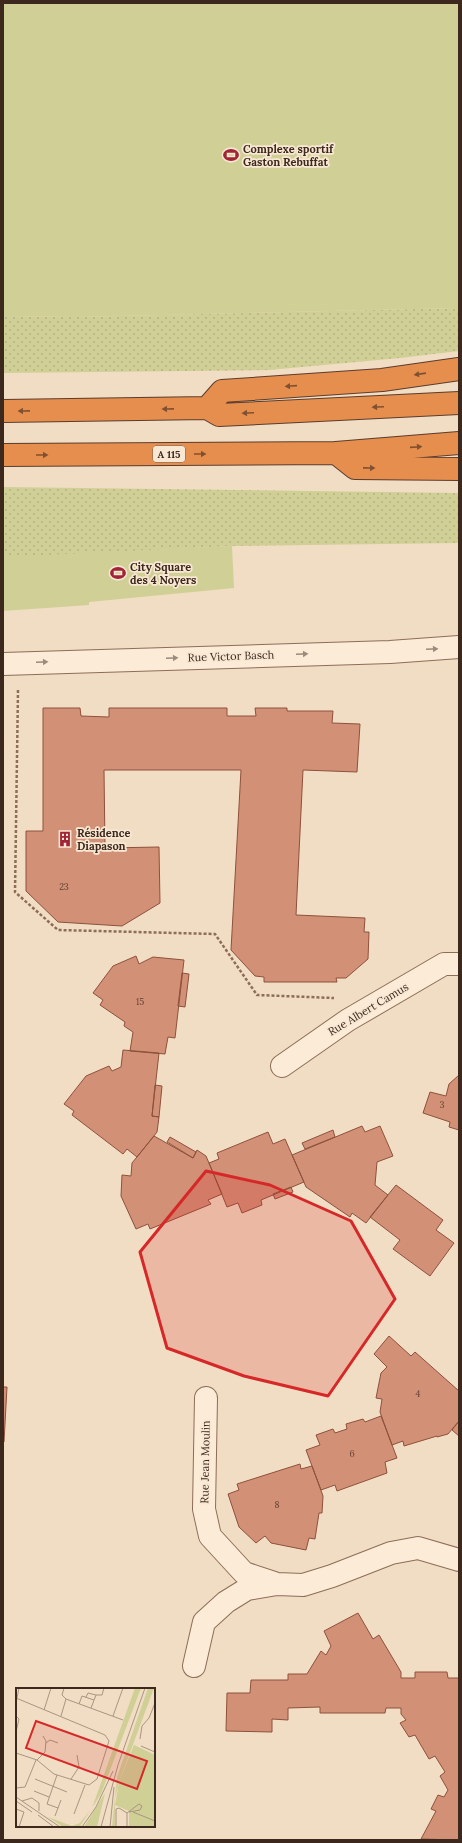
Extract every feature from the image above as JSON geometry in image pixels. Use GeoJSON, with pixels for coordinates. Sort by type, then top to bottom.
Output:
{"type":"FeatureCollection","features":[{"type":"Feature","properties":{"kind":"highway"},"geometry":{"type":"LineString","coordinates":[[207,408],[222,391],[382,380],[459,369]]}},
{"type":"Feature","properties":{"kind":"highway"},"geometry":{"type":"LineString","coordinates":[[3,411],[207,408],[219,414],[459,403]]}},
{"type":"Feature","properties":{"kind":"highway","name":"A 115"},"geometry":{"type":"LineString","coordinates":[[3,455],[336,453],[459,443]]}},
{"type":"Feature","properties":{"kind":"highway"},"geometry":{"type":"LineString","coordinates":[[336,453],[355,468],[459,469]]}},
{"type":"Feature","properties":{"kind":"street","name":"Rue Victor Basch"},"geometry":{"type":"LineString","coordinates":[[11,663],[390,652],[459,648]]}},
{"type":"Feature","properties":{"kind":"street","name":"Rue Albert Camus"},"geometry":{"type":"LineString","coordinates":[[282,1066],[362,1011],[444,964],[459,964]]}},
{"type":"Feature","properties":{"kind":"street","name":"Rue Jean Moulin"},"geometry":{"type":"LineString","coordinates":[[206,1398],[204,1509],[210,1536],[244,1573],[277,1584]]}},
{"type":"Feature","properties":{"kind":"street","name":"Rue Jean Moulin"},"geometry":{"type":"LineString","coordinates":[[194,1666],[204,1622],[226,1602],[247,1589],[277,1584],[303,1585],[332,1576],[391,1553],[418,1548],[459,1560]]}},
{"type":"Feature","properties":{"kind":"path"},"geometry":{"type":"LineString","coordinates":[[11,663],[16,892],[58,930],[215,934],[256,994],[344,998],[362,1011]]}},
{"type":"Feature","properties":{"kind":"highlighted area"},"geometry":{"type":"Polygon","coordinates":[[[206,1171],[270,1185],[351,1221],[395,1299],[328,1396],[244,1376],[167,1348],[140,1252],[206,1171]]]}},
{"type":"Feature","properties":{"kind":"shaded area","name":"Complexe sportif Gaston Rebuffat"},"geometry":{"type":"Polygon","coordinates":[[[3,3],[459,3],[459,308],[76,317],[3,316],[3,3]]]}},
{"type":"Feature","properties":{"kind":"shaded area"},"geometry":{"type":"Polygon","coordinates":[[[459,308],[459,351],[269,370],[3,373],[3,316],[76,317],[459,308]]]}},
{"type":"Feature","properties":{"kind":"shaded area"},"geometry":{"type":"Polygon","coordinates":[[[3,487],[459,493],[459,543],[232,546],[3,558],[3,487]]]}},
{"type":"Feature","properties":{"kind":"shaded area","name":"City Square des 4 Noyers"},"geometry":{"type":"Polygon","coordinates":[[[232,546],[234,588],[89,602],[89,605],[3,611],[3,557],[232,546]]]}},
{"type":"Feature","properties":{"kind":"building","name":"Résidence Diapason"},"geometry":{"type":"Polygon","coordinates":[[[43,708],[80,708],[81,716],[109,717],[109,708],[227,708],[227,716],[256,716],[255,708],[287,708],[287,711],[333,711],[332,723],[360,724],[357,772],[303,770],[296,915],[365,918],[364,932],[369,932],[368,959],[346,978],[336,978],[337,982],[264,982],[264,977],[255,976],[231,950],[241,770],[104,770],[105,848],[159,847],[160,903],[122,926],[58,922],[26,891],[26,831],[43,831],[43,708]]]}},
{"type":"Feature","properties":{"kind":"building"},"geometry":{"type":"Polygon","coordinates":[[[136,956],[139,964],[153,957],[184,960],[175,1038],[168,1037],[165,1054],[130,1051],[133,1032],[124,1026],[125,1022],[100,1005],[103,1000],[93,993],[113,966],[136,956]]]}},
{"type":"Feature","properties":{"kind":"building"},"geometry":{"type":"Polygon","coordinates":[[[182,973],[189,974],[185,1007],[178,1006],[182,973]]]}},
{"type":"Feature","properties":{"kind":"building"},"geometry":{"type":"Polygon","coordinates":[[[123,1050],[159,1053],[152,1116],[159,1117],[157,1132],[137,1157],[127,1149],[123,1154],[72,1115],[74,1111],[64,1104],[86,1076],[109,1066],[112,1071],[121,1067],[123,1050]]]}},
{"type":"Feature","properties":{"kind":"building"},"geometry":{"type":"Polygon","coordinates":[[[459,1075],[459,1130],[449,1127],[450,1122],[423,1113],[430,1092],[446,1096],[449,1084],[459,1075]]]}},
{"type":"Feature","properties":{"kind":"building"},"geometry":{"type":"Polygon","coordinates":[[[155,1085],[162,1086],[159,1117],[152,1116],[155,1085]]]}},
{"type":"Feature","properties":{"kind":"building"},"geometry":{"type":"Polygon","coordinates":[[[362,1126],[365,1132],[380,1126],[393,1156],[377,1162],[375,1185],[388,1195],[366,1223],[352,1213],[350,1217],[306,1187],[292,1155],[362,1126]]]}},
{"type":"Feature","properties":{"kind":"building"},"geometry":{"type":"Polygon","coordinates":[[[333,1130],[335,1137],[305,1149],[302,1143],[333,1130]]]}},
{"type":"Feature","properties":{"kind":"building"},"geometry":{"type":"Polygon","coordinates":[[[268,1132],[273,1144],[285,1139],[304,1182],[261,1200],[262,1205],[242,1213],[238,1203],[227,1207],[209,1163],[219,1159],[217,1153],[268,1132]]]}},
{"type":"Feature","properties":{"kind":"building"},"geometry":{"type":"Polygon","coordinates":[[[154,1136],[193,1158],[197,1150],[206,1156],[222,1194],[208,1200],[211,1204],[150,1229],[148,1224],[136,1229],[121,1196],[122,1175],[131,1176],[132,1163],[154,1136]]]}},
{"type":"Feature","properties":{"kind":"building"},"geometry":{"type":"Polygon","coordinates":[[[170,1137],[196,1152],[193,1158],[167,1142],[170,1137]]]}},
{"type":"Feature","properties":{"kind":"building"},"geometry":{"type":"Polygon","coordinates":[[[396,1185],[443,1220],[436,1230],[454,1243],[430,1276],[393,1249],[400,1240],[370,1217],[396,1185]]]}},
{"type":"Feature","properties":{"kind":"building"},"geometry":{"type":"Polygon","coordinates":[[[291,1187],[293,1192],[275,1199],[273,1194],[291,1187]]]}},
{"type":"Feature","properties":{"kind":"building"},"geometry":{"type":"Polygon","coordinates":[[[389,1336],[411,1356],[415,1352],[459,1391],[459,1421],[448,1434],[404,1446],[403,1441],[392,1445],[380,1412],[382,1399],[376,1398],[381,1373],[387,1367],[374,1354],[389,1336]]]}},
{"type":"Feature","properties":{"kind":"building"},"geometry":{"type":"Polygon","coordinates":[[[3,1387],[7,1387],[4,1442],[3,1442],[3,1387]]]}},
{"type":"Feature","properties":{"kind":"building"},"geometry":{"type":"Polygon","coordinates":[[[381,1416],[397,1458],[385,1462],[387,1473],[337,1491],[335,1485],[321,1490],[306,1450],[320,1445],[316,1435],[333,1429],[335,1433],[347,1429],[346,1424],[363,1419],[365,1422],[381,1416]]]}},
{"type":"Feature","properties":{"kind":"building"},"geometry":{"type":"Polygon","coordinates":[[[459,1421],[459,1436],[452,1430],[459,1421]]]}},
{"type":"Feature","properties":{"kind":"building"},"geometry":{"type":"Polygon","coordinates":[[[300,1464],[301,1469],[312,1466],[323,1496],[322,1513],[319,1513],[315,1539],[309,1538],[306,1550],[271,1543],[265,1536],[256,1543],[239,1527],[228,1494],[239,1490],[237,1484],[300,1464]]]}},
{"type":"Feature","properties":{"kind":"building"},"geometry":{"type":"Polygon","coordinates":[[[358,1613],[373,1639],[379,1635],[401,1672],[401,1678],[415,1678],[415,1672],[447,1672],[448,1678],[459,1678],[459,1840],[421,1839],[436,1811],[431,1809],[438,1795],[444,1797],[448,1790],[440,1776],[445,1772],[435,1756],[429,1759],[415,1735],[409,1737],[400,1723],[406,1720],[401,1714],[401,1708],[386,1708],[385,1713],[320,1713],[320,1707],[288,1708],[288,1720],[272,1719],[272,1732],[226,1731],[227,1693],[250,1693],[251,1680],[288,1680],[288,1674],[307,1674],[321,1651],[326,1655],[331,1646],[324,1631],[358,1613]]]}},
{"type":"Feature","properties":{"kind":"place","name":"Complexe sportif Gaston Rebuffat"},"geometry":{"type":"Point","coordinates":[231,155]}},
{"type":"Feature","properties":{"kind":"place","name":"City Square des 4 Noyers"},"geometry":{"type":"Point","coordinates":[118,573]}},
{"type":"Feature","properties":{"kind":"place","name":"Résidence Diapason"},"geometry":{"type":"Point","coordinates":[65,839]}}]}
